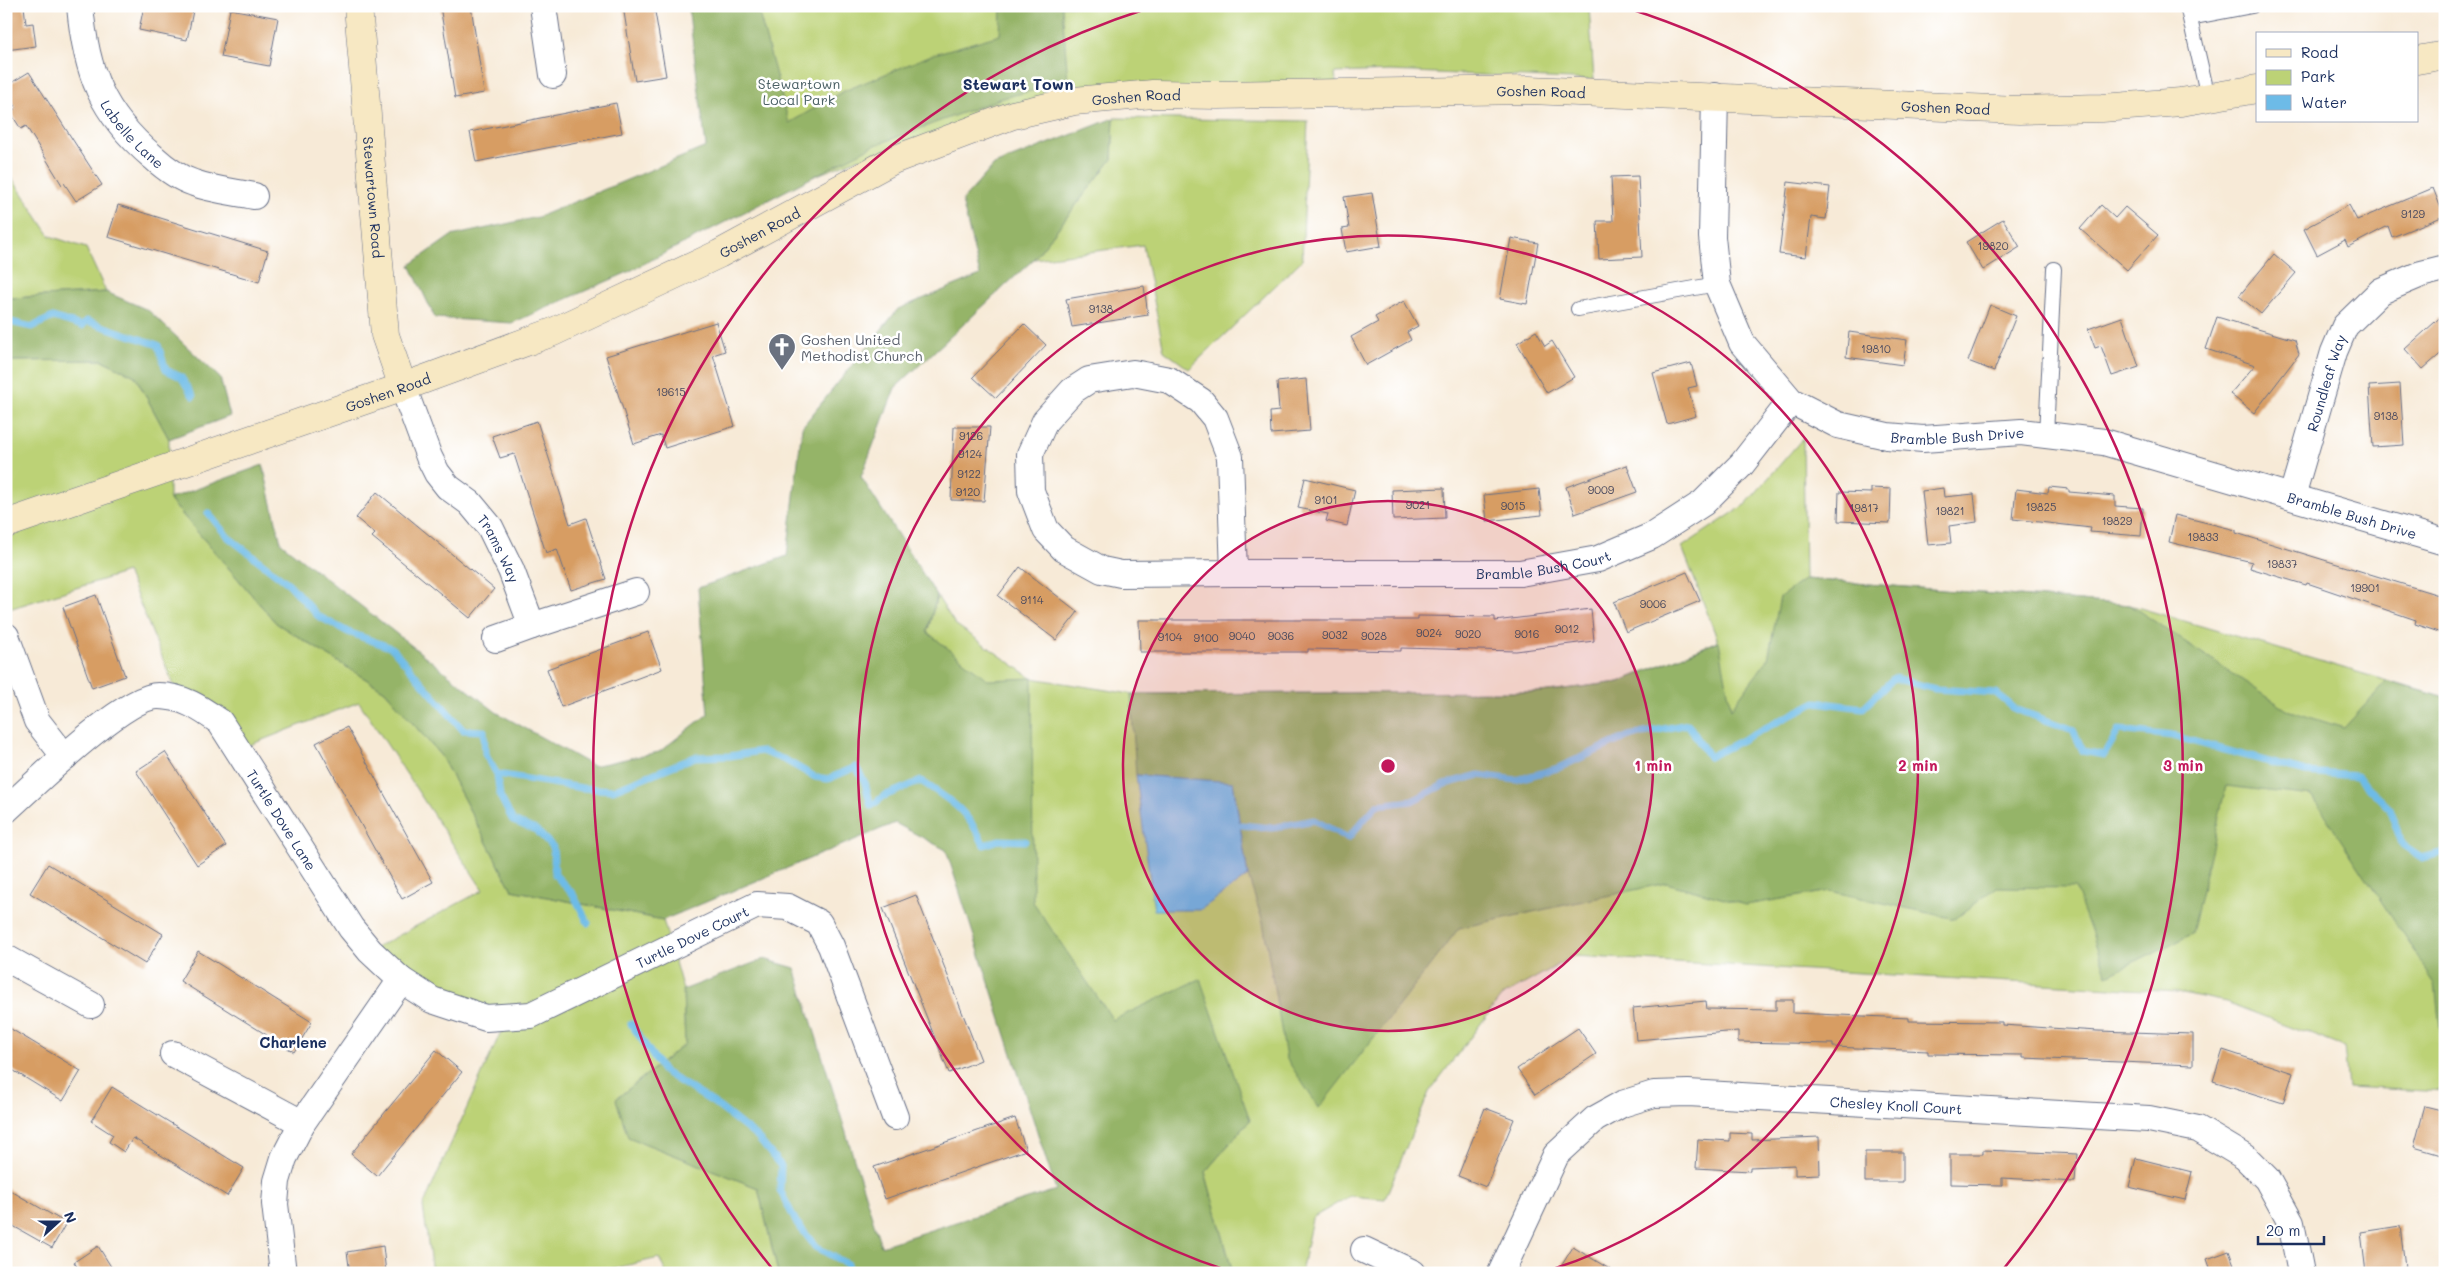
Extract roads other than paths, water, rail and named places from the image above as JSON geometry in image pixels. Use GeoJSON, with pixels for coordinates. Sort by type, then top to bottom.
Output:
{"type":"FeatureCollection","features":[{"type":"Feature","properties":{"kind":"street","name":"Labelle Lane"},"geometry":{"type":"LineString","coordinates":[[80,6],[83,42],[90,67],[107,108],[140,145],[171,172],[194,184],[254,196]]}},
{"type":"Feature","properties":{"kind":"street","name":"Stewartown Road"},"geometry":{"type":"LineString","coordinates":[[358,6],[385,335],[402,387]]}},
{"type":"Feature","properties":{"kind":"street"},"geometry":{"type":"LineString","coordinates":[[543,6],[553,74]]}},
{"type":"Feature","properties":{"kind":"street"},"geometry":{"type":"LineString","coordinates":[[2418,60],[2445,55]]}},
{"type":"Feature","properties":{"kind":"street","name":"Goshen Road"},"geometry":{"type":"LineString","coordinates":[[6,524],[402,387],[570,324],[719,254],[894,160],[1013,115],[1065,103],[1153,94],[1218,95],[1529,90],[1714,96],[2019,110],[2102,108],[2208,97],[2256,88]]}},
{"type":"Feature","properties":{"kind":"street","name":"Bramble Bush Drive"},"geometry":{"type":"LineString","coordinates":[[1714,96],[1712,237],[1718,284],[1742,343],[1791,401],[1838,425],[1887,436],[1923,439],[2021,432],[2104,442],[2445,542]]}},
{"type":"Feature","properties":{"kind":"street","name":"Roundleaf Way"},"geometry":{"type":"LineString","coordinates":[[2292,496],[2334,352],[2345,326],[2381,291],[2421,274],[2445,268]]}},
{"type":"Feature","properties":{"kind":"street","name":"Bramble Bush Court"},"geometry":{"type":"LineString","coordinates":[[1234,573],[1230,457],[1215,418],[1201,401],[1169,380],[1133,373],[1089,380],[1072,391],[1045,421],[1030,454],[1031,492],[1046,530],[1064,549],[1102,570],[1121,574],[1520,572],[1598,559],[1652,536],[1702,503],[1742,464],[1791,401]]}},
{"type":"Feature","properties":{"kind":"street","name":"Trams Way"},"geometry":{"type":"LineString","coordinates":[[402,387],[437,473],[448,487],[470,503],[490,527],[511,570],[532,626]]}},
{"type":"Feature","properties":{"kind":"street"},"geometry":{"type":"LineString","coordinates":[[496,639],[636,592]]}},
{"type":"Feature","properties":{"kind":"street"},"geometry":{"type":"LineString","coordinates":[[6,636],[37,721],[65,757]]}},
{"type":"Feature","properties":{"kind":"street","name":"Turtle Dove Lane"},"geometry":{"type":"LineString","coordinates":[[6,810],[65,757],[128,706],[156,696],[179,698],[199,707],[220,722],[351,928],[370,951],[401,980]]}},
{"type":"Feature","properties":{"kind":"street","name":"Turtle Dove Court"},"geometry":{"type":"LineString","coordinates":[[401,980],[432,1000],[486,1018],[531,1015],[757,906],[788,907],[819,923],[831,946],[895,1117]]}},
{"type":"Feature","properties":{"kind":"street"},"geometry":{"type":"LineString","coordinates":[[6,958],[91,1005]]}},
{"type":"Feature","properties":{"kind":"street"},"geometry":{"type":"LineString","coordinates":[[283,1273],[275,1204],[277,1181],[284,1158],[302,1123],[401,980]]}},
{"type":"Feature","properties":{"kind":"street"},"geometry":{"type":"LineString","coordinates":[[173,1054],[302,1123]]}},
{"type":"Feature","properties":{"kind":"street","name":"Chesley Knoll Court"},"geometry":{"type":"LineString","coordinates":[[1501,1273],[1556,1155],[1595,1119],[1622,1104],[1654,1094],[1688,1093],[2149,1119],[2198,1128],[2245,1157],[2267,1179],[2292,1224],[2301,1273]]}},
{"type":"Feature","properties":{"kind":"street"},"geometry":{"type":"LineString","coordinates":[[1364,1250],[1413,1273]]}},
{"type":"Feature","properties":{"kind":"lane"},"geometry":{"type":"LineString","coordinates":[[2208,97],[2189,12],[2252,6]]}},
{"type":"Feature","properties":{"kind":"lane"},"geometry":{"type":"LineString","coordinates":[[2046,435],[2054,269]]}},
{"type":"Feature","properties":{"kind":"lane"},"geometry":{"type":"LineString","coordinates":[[1578,309],[1718,284]]}},
{"type":"Feature","properties":{"kind":"water"},"geometry":{"type":"Polygon","coordinates":[[[1136,775],[1233,782],[1248,876],[1200,910],[1154,910],[1136,775]]]}},
{"type":"Feature","properties":{"kind":"waterway"},"geometry":{"type":"LineString","coordinates":[[6,321],[32,327],[53,317],[82,326],[87,321],[158,345],[166,370],[181,377],[193,396]]}},
{"type":"Feature","properties":{"kind":"waterway"},"geometry":{"type":"LineString","coordinates":[[208,513],[228,537],[289,584],[318,616],[348,632],[392,648],[463,730],[484,731],[485,754],[497,774],[500,796],[513,821],[536,830],[553,847],[555,875],[573,894],[588,923]]}},
{"type":"Feature","properties":{"kind":"waterway"},"geometry":{"type":"LineString","coordinates":[[1241,825],[1272,828],[1314,820],[1348,838],[1377,805],[1412,801],[1445,784],[1479,775],[1516,780],[1558,768],[1629,736],[1688,724],[1709,757],[1816,702],[1863,708],[1894,678],[1935,689],[1996,693],[2015,709],[2073,730],[2083,751],[2104,755],[2119,730],[2173,736],[2306,772],[2357,776],[2389,808],[2403,846],[2421,858],[2445,852]]}},
{"type":"Feature","properties":{"kind":"waterway"},"geometry":{"type":"LineString","coordinates":[[497,774],[582,788],[613,790],[695,757],[730,756],[761,751],[785,760],[815,777],[828,779],[856,767],[865,783],[871,806],[884,796],[921,781],[942,795],[965,815],[984,845],[999,840],[1025,841]]}},
{"type":"Feature","properties":{"kind":"waterway"},"geometry":{"type":"LineString","coordinates":[[631,1024],[663,1071],[714,1103],[757,1137],[781,1166],[780,1190],[796,1222],[816,1247],[847,1264],[850,1273]]}},
{"type":"Feature","properties":{"kind":"place","name":"Goshen United Methodist Church"},"geometry":{"type":"Point","coordinates":[782,371]}},
{"type":"Feature","properties":{"kind":"district","name":"Stewart Town"},"geometry":{"type":"Point","coordinates":[1018,83]}},
{"type":"Feature","properties":{"kind":"district","name":"Charlene"},"geometry":{"type":"Point","coordinates":[293,1042]}},
{"type":"Feature","properties":{"kind":"park label","name":"Stewartown Local Park"},"geometry":{"type":"Point","coordinates":[799,92]}}]}
